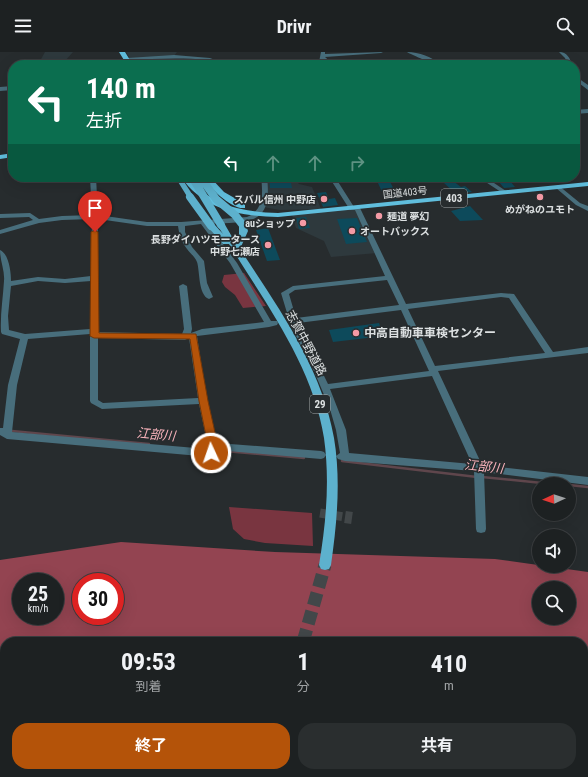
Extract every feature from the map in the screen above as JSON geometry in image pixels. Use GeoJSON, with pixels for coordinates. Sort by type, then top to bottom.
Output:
{"type":"FeatureCollection","features":[{"type":"Feature","properties":{"kind":"highway"},"geometry":{"type":"LineString","coordinates":[[116,53],[122,60]]}},
{"type":"Feature","properties":{"kind":"highway","name":"国道403号"},"geometry":{"type":"LineString","coordinates":[[189,182],[197,192],[212,201],[232,208],[286,215],[588,184]]}},
{"type":"Feature","properties":{"kind":"highway","name":"国道403号"},"geometry":{"type":"LineString","coordinates":[[207,182],[222,194],[241,205],[259,212]]}},
{"type":"Feature","properties":{"kind":"highway"},"geometry":{"type":"LineString","coordinates":[[212,201],[222,194]]}},
{"type":"Feature","properties":{"kind":"main road","name":"29"},"geometry":{"type":"LineString","coordinates":[[181,182],[211,226],[243,262]]}},
{"type":"Feature","properties":{"kind":"main road","name":"志賀中野道路"},"geometry":{"type":"LineString","coordinates":[[195,182],[290,339],[308,371],[319,398],[328,436],[332,475],[332,513],[326,565]]}},
{"type":"Feature","properties":{"kind":"main road"},"geometry":{"type":"LineString","coordinates":[[206,182],[216,199],[235,215],[242,224],[244,235],[236,249]]}},
{"type":"Feature","properties":{"kind":"street"},"geometry":{"type":"LineString","coordinates":[[323,55],[381,52]]}},
{"type":"Feature","properties":{"kind":"street"},"geometry":{"type":"LineString","coordinates":[[409,52],[431,60]]}},
{"type":"Feature","properties":{"kind":"street"},"geometry":{"type":"LineString","coordinates":[[561,52],[568,60]]}},
{"type":"Feature","properties":{"kind":"street"},"geometry":{"type":"LineString","coordinates":[[150,60],[174,57],[213,60]]}},
{"type":"Feature","properties":{"kind":"street"},"geometry":{"type":"LineString","coordinates":[[580,81],[588,88]]}},
{"type":"Feature","properties":{"kind":"street"},"geometry":{"type":"LineString","coordinates":[[93,182],[95,217],[94,401],[102,406],[203,401]]}},
{"type":"Feature","properties":{"kind":"street"},"geometry":{"type":"LineString","coordinates":[[0,232],[38,221],[95,217],[147,224],[181,224],[248,219],[259,212],[266,200],[264,182]]}},
{"type":"Feature","properties":{"kind":"street"},"geometry":{"type":"LineString","coordinates":[[336,182],[355,209],[390,278],[479,468],[481,529]]}},
{"type":"Feature","properties":{"kind":"street"},"geometry":{"type":"LineString","coordinates":[[490,182],[506,193]]}},
{"type":"Feature","properties":{"kind":"street"},"geometry":{"type":"LineString","coordinates":[[558,187],[578,204],[588,209]]}},
{"type":"Feature","properties":{"kind":"street"},"geometry":{"type":"LineString","coordinates":[[0,216],[30,215],[38,221]]}},
{"type":"Feature","properties":{"kind":"street"},"geometry":{"type":"LineString","coordinates":[[0,252],[6,267],[1,324],[5,332],[26,337],[94,333],[189,337],[202,332],[272,324],[233,263],[203,222]]}},
{"type":"Feature","properties":{"kind":"street"},"geometry":{"type":"LineString","coordinates":[[181,224],[182,232],[189,247],[200,261],[202,283],[209,297]]}},
{"type":"Feature","properties":{"kind":"street"},"geometry":{"type":"LineString","coordinates":[[5,283],[38,279],[65,281],[94,278]]}},
{"type":"Feature","properties":{"kind":"street"},"geometry":{"type":"LineString","coordinates":[[390,278],[293,288],[285,293],[294,321],[334,409],[341,430],[342,457],[479,468],[588,481]]}},
{"type":"Feature","properties":{"kind":"street"},"geometry":{"type":"LineString","coordinates":[[26,337],[17,362],[4,433],[211,453],[213,446],[189,337],[183,286]]}},
{"type":"Feature","properties":{"kind":"street"},"geometry":{"type":"LineString","coordinates":[[294,321],[501,295],[511,296],[551,355]]}},
{"type":"Feature","properties":{"kind":"street"},"geometry":{"type":"LineString","coordinates":[[325,387],[588,350]]}},
{"type":"Feature","properties":{"kind":"street"},"geometry":{"type":"LineString","coordinates":[[213,446],[321,455]]}},
{"type":"Feature","properties":{"kind":"shaded area"},"geometry":{"type":"Polygon","coordinates":[[[45,52],[73,52],[66,60],[41,60],[45,52]]]}},
{"type":"Feature","properties":{"kind":"shaded area"},"geometry":{"type":"Polygon","coordinates":[[[126,52],[177,52],[174,56],[130,59],[126,52]]]}},
{"type":"Feature","properties":{"kind":"shaded area"},"geometry":{"type":"Polygon","coordinates":[[[264,182],[297,182],[299,184],[312,187],[321,209],[280,210],[263,207],[264,182]]]}},
{"type":"Feature","properties":{"kind":"shaded area"},"geometry":{"type":"Polygon","coordinates":[[[357,208],[377,253],[331,257],[324,241],[296,228],[292,215],[357,208]]]}},
{"type":"Feature","properties":{"kind":"shaded area"},"geometry":{"type":"Polygon","coordinates":[[[244,273],[266,306],[243,308],[235,295],[225,287],[222,282],[224,275],[244,273]]]}},
{"type":"Feature","properties":{"kind":"shaded area"},"geometry":{"type":"Polygon","coordinates":[[[229,507],[312,513],[313,546],[265,543],[244,539],[233,529],[229,507]]]}},
{"type":"Feature","properties":{"kind":"shaded area"},"geometry":{"type":"Polygon","coordinates":[[[121,542],[275,552],[495,559],[532,564],[532,573],[576,573],[576,570],[588,572],[588,637],[0,637],[0,560],[121,542]]]}},
{"type":"Feature","properties":{"kind":"building"},"geometry":{"type":"Polygon","coordinates":[[[269,182],[291,182],[292,188],[270,188],[269,182]]]}},
{"type":"Feature","properties":{"kind":"building"},"geometry":{"type":"Polygon","coordinates":[[[377,182],[390,182],[399,199],[386,200],[377,182]]]}},
{"type":"Feature","properties":{"kind":"building"},"geometry":{"type":"Polygon","coordinates":[[[454,182],[461,187],[465,186],[472,192],[456,194],[444,183],[454,182]]]}},
{"type":"Feature","properties":{"kind":"building"},"geometry":{"type":"Polygon","coordinates":[[[499,182],[511,182],[515,187],[504,188],[499,182]]]}},
{"type":"Feature","properties":{"kind":"building","name":"スバル信州 中野店"},"geometry":{"type":"Polygon","coordinates":[[[326,192],[329,199],[335,198],[338,205],[323,207],[317,193],[326,192]]]}},
{"type":"Feature","properties":{"kind":"building"},"geometry":{"type":"Polygon","coordinates":[[[470,206],[483,220],[460,221],[451,211],[470,206]]]}},
{"type":"Feature","properties":{"kind":"building","name":"auショップ"},"geometry":{"type":"Polygon","coordinates":[[[306,217],[310,228],[299,229],[296,218],[306,217]]]}},
{"type":"Feature","properties":{"kind":"building","name":"オートバックス"},"geometry":{"type":"Polygon","coordinates":[[[357,218],[367,242],[346,244],[337,219],[357,218]]]}},
{"type":"Feature","properties":{"kind":"building","name":"長野ダイハツモータース 中野七瀬店"},"geometry":{"type":"Polygon","coordinates":[[[268,228],[280,260],[267,261],[256,230],[268,228]]]}},
{"type":"Feature","properties":{"kind":"building","name":"中高自動車車検センター"},"geometry":{"type":"Polygon","coordinates":[[[379,323],[384,336],[333,342],[329,330],[379,323]]]}},
{"type":"Feature","properties":{"kind":"waterway","name":"江部川"},"geometry":{"type":"LineString","coordinates":[[12,431],[149,444]]}},
{"type":"Feature","properties":{"kind":"waterway","name":"江部川"},"geometry":{"type":"LineString","coordinates":[[213,450],[304,458]]}},
{"type":"Feature","properties":{"kind":"waterway","name":"江部川"},"geometry":{"type":"LineString","coordinates":[[342,461],[477,477]]}},
{"type":"Feature","properties":{"kind":"waterway","name":"江部川"},"geometry":{"type":"LineString","coordinates":[[482,477],[532,482]]}},
{"type":"Feature","properties":{"kind":"waterway","name":"江部川"},"geometry":{"type":"LineString","coordinates":[[576,486],[588,487]]}},
{"type":"Feature","properties":{"kind":"tunnel"},"geometry":{"type":"LineString","coordinates":[[320,513],[351,518]]}},
{"type":"Feature","properties":{"kind":"tunnel"},"geometry":{"type":"LineString","coordinates":[[345,517],[352,518]]}},
{"type":"Feature","properties":{"kind":"tunnel"},"geometry":{"type":"LineString","coordinates":[[304,637],[325,565]]}},
{"type":"Feature","properties":{"kind":"place","name":"めがねのユモト"},"geometry":{"type":"Point","coordinates":[540,197]}},
{"type":"Feature","properties":{"kind":"place","name":"スバル信州 中野店"},"geometry":{"type":"Point","coordinates":[324,199]}},
{"type":"Feature","properties":{"kind":"place","name":"麺道 夢幻"},"geometry":{"type":"Point","coordinates":[379,216]}},
{"type":"Feature","properties":{"kind":"place","name":"auショップ"},"geometry":{"type":"Point","coordinates":[303,223]}},
{"type":"Feature","properties":{"kind":"place","name":"オートバックス"},"geometry":{"type":"Point","coordinates":[352,231]}},
{"type":"Feature","properties":{"kind":"place","name":"長野ダイハツモータース 中野七瀬店"},"geometry":{"type":"Point","coordinates":[268,245]}},
{"type":"Feature","properties":{"kind":"place","name":"中高自動車車検センター"},"geometry":{"type":"Point","coordinates":[356,333]}},
{"type":"Feature","properties":{"kind":"route"},"geometry":{"type":"LineString","coordinates":[[95,232],[94,336],[193,336],[203,401],[213,446],[211,453]]}}]}
